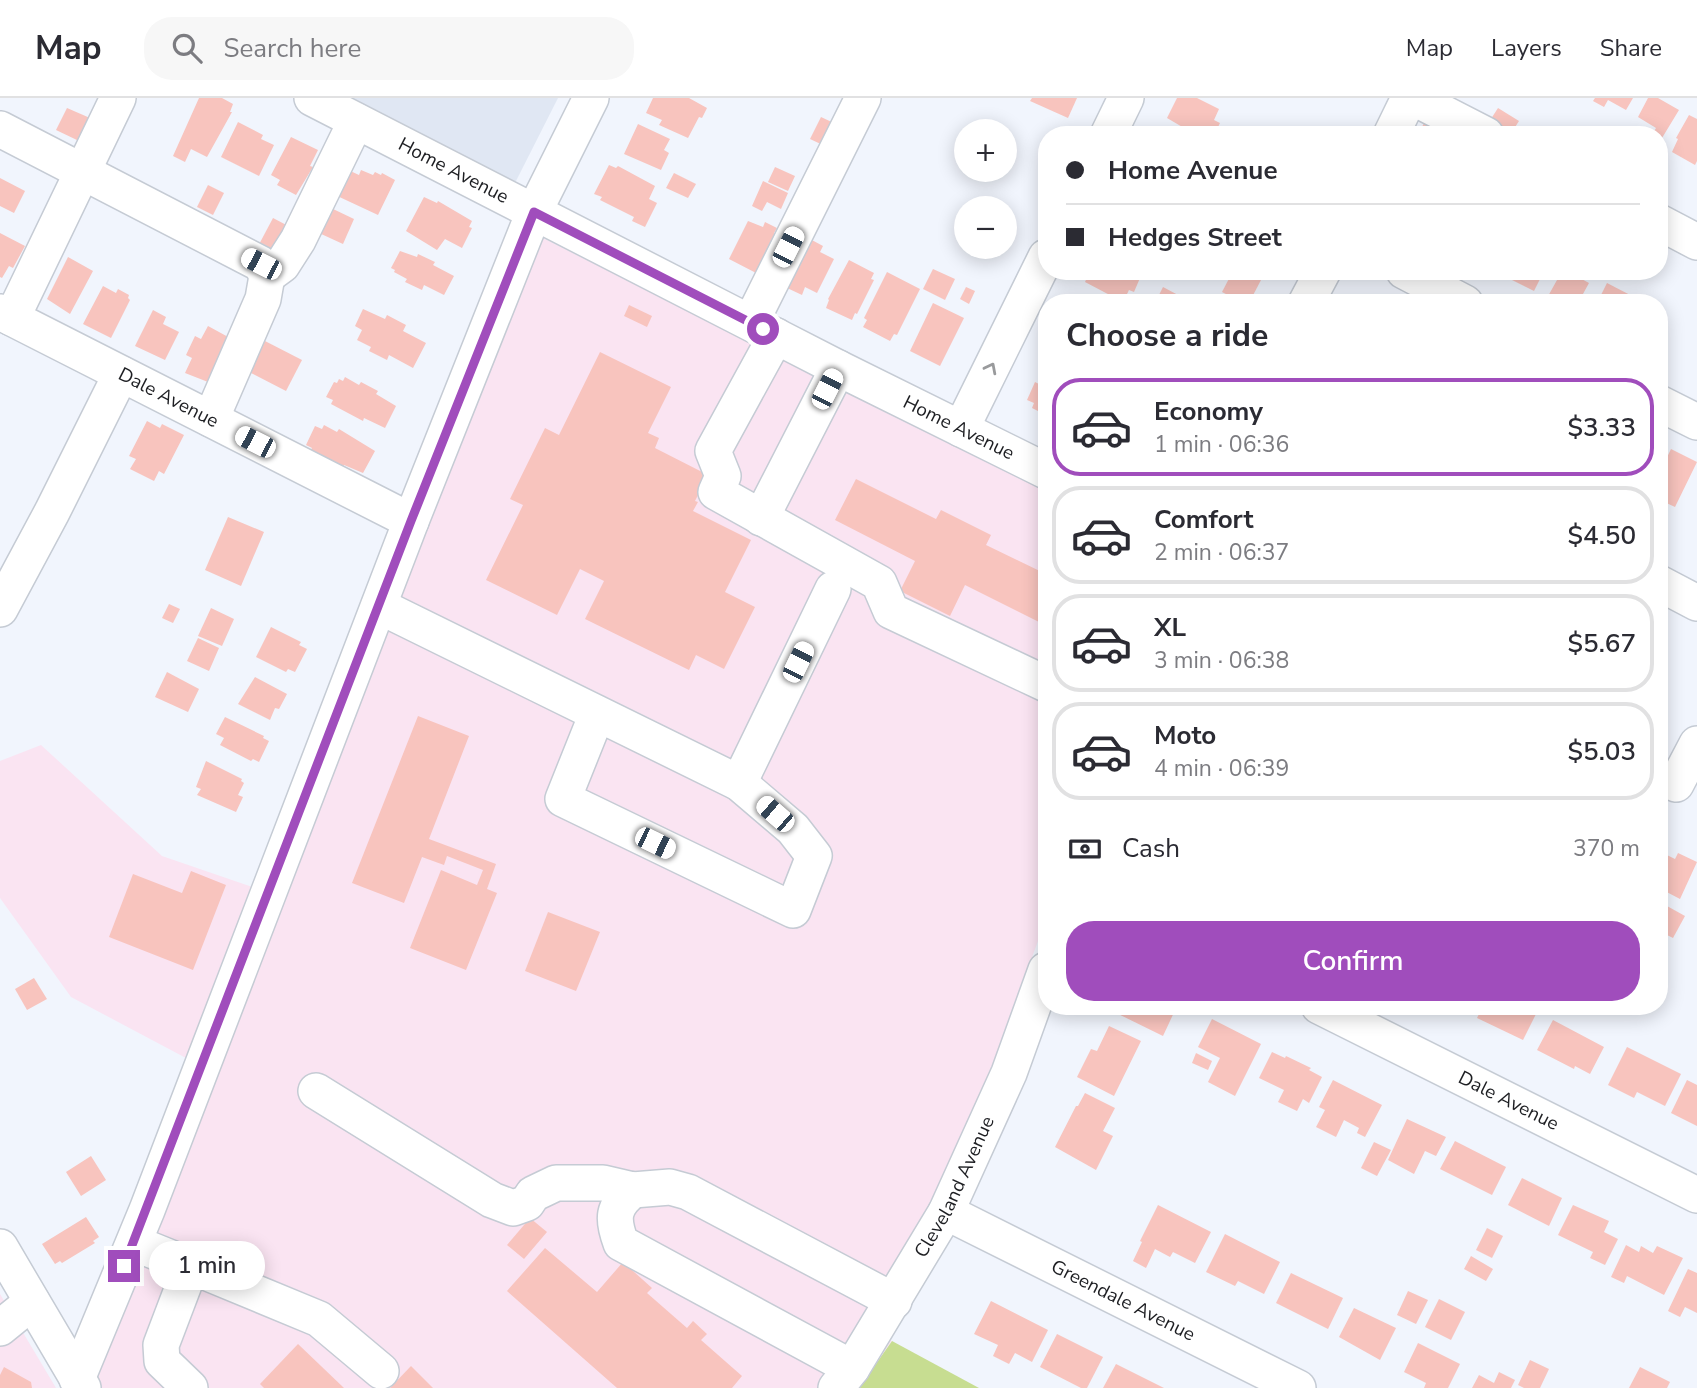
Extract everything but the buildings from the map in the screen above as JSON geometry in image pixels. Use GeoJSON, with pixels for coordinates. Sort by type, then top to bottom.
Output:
{"type":"FeatureCollection","features":[{"type":"Feature","properties":{"kind":"street"},"geometry":{"type":"LineString","coordinates":[[4,315],[83,171],[118,98]]}},
{"type":"Feature","properties":{"kind":"street","name":"Home Avenue"},"geometry":{"type":"LineString","coordinates":[[312,98],[838,368],[1038,467]]}},
{"type":"Feature","properties":{"kind":"street"},"geometry":{"type":"LineString","coordinates":[[80,1383],[411,521],[534,212],[591,98]]}},
{"type":"Feature","properties":{"kind":"street"},"geometry":{"type":"LineString","coordinates":[[863,98],[713,451],[723,476],[716,492],[879,583],[891,611],[1038,680]]}},
{"type":"Feature","properties":{"kind":"street"},"geometry":{"type":"LineString","coordinates":[[1112,126],[1126,98]]}},
{"type":"Feature","properties":{"kind":"street"},"geometry":{"type":"LineString","coordinates":[[1401,107],[1459,126]]}},
{"type":"Feature","properties":{"kind":"street"},"geometry":{"type":"LineString","coordinates":[[267,276],[282,265],[298,240],[356,121]]}},
{"type":"Feature","properties":{"kind":"street"},"geometry":{"type":"LineString","coordinates":[[0,129],[261,264],[267,276],[263,299],[211,419]]}},
{"type":"Feature","properties":{"kind":"street"},"geometry":{"type":"LineString","coordinates":[[1668,227],[1697,242]]}},
{"type":"Feature","properties":{"kind":"street"},"geometry":{"type":"LineString","coordinates":[[961,429],[1038,273]]}},
{"type":"Feature","properties":{"kind":"street"},"geometry":{"type":"LineString","coordinates":[[1421,280],[1448,294]]}},
{"type":"Feature","properties":{"kind":"street","name":"Dale Avenue"},"geometry":{"type":"LineString","coordinates":[[4,315],[411,521]]}},
{"type":"Feature","properties":{"kind":"street"},"geometry":{"type":"LineString","coordinates":[[761,518],[838,368]]}},
{"type":"Feature","properties":{"kind":"street"},"geometry":{"type":"LineString","coordinates":[[0,609],[121,374]]}},
{"type":"Feature","properties":{"kind":"street"},"geometry":{"type":"LineString","coordinates":[[1668,408],[1697,422]]}},
{"type":"Feature","properties":{"kind":"street"},"geometry":{"type":"LineString","coordinates":[[1668,588],[1697,603]]}},
{"type":"Feature","properties":{"kind":"street"},"geometry":{"type":"LineString","coordinates":[[739,783],[833,589]]}},
{"type":"Feature","properties":{"kind":"street"},"geometry":{"type":"LineString","coordinates":[[379,606],[739,783],[793,830],[814,856],[793,909],[563,799],[597,714]]}},
{"type":"Feature","properties":{"kind":"street"},"geometry":{"type":"LineString","coordinates":[[1677,784],[1697,744]]}},
{"type":"Feature","properties":{"kind":"street","name":"Cleveland Avenue"},"geometry":{"type":"LineString","coordinates":[[844,1378],[894,1301],[946,1212],[1009,1073],[1038,992]]}},
{"type":"Feature","properties":{"kind":"street","name":"Dale Avenue"},"geometry":{"type":"LineString","coordinates":[[1337,1015],[1697,1195]]}},
{"type":"Feature","properties":{"kind":"street"},"geometry":{"type":"LineString","coordinates":[[316,1091],[469,1188],[513,1208],[527,1203],[533,1194],[556,1183],[603,1183],[633,1190],[670,1187],[688,1192],[894,1301]]}},
{"type":"Feature","properties":{"kind":"street"},"geometry":{"type":"LineString","coordinates":[[633,1190],[622,1199],[617,1209],[614,1225],[621,1243],[844,1378]]}},
{"type":"Feature","properties":{"kind":"street","name":"Greendale Avenue"},"geometry":{"type":"LineString","coordinates":[[946,1212],[1298,1388]]}},
{"type":"Feature","properties":{"kind":"street"},"geometry":{"type":"LineString","coordinates":[[134,1244],[319,1319],[381,1371]]}},
{"type":"Feature","properties":{"kind":"street"},"geometry":{"type":"LineString","coordinates":[[0,1247],[80,1383]]}},
{"type":"Feature","properties":{"kind":"street"},"geometry":{"type":"LineString","coordinates":[[190,1388],[162,1361],[161,1345],[191,1266]]}},
{"type":"Feature","properties":{"kind":"street"},"geometry":{"type":"LineString","coordinates":[[0,1328],[32,1302]]}},
{"type":"Feature","properties":{"kind":"shaded area"},"geometry":{"type":"Polygon","coordinates":[[[345,98],[558,98],[516,181],[506,182],[345,98]]]}},
{"type":"Feature","properties":{"kind":"shaded area"},"geometry":{"type":"Polygon","coordinates":[[[515,224],[1038,486],[1038,941],[977,1108],[935,1196],[899,1263],[862,1323],[892,1341],[859,1388],[63,1388],[201,1066],[71,997],[0,898],[0,761],[41,745],[162,856],[267,892],[515,224]]]}},
{"type":"Feature","properties":{"kind":"shaded area"},"geometry":{"type":"Polygon","coordinates":[[[0,1294],[56,1388],[0,1388],[0,1294]]]}},
{"type":"Feature","properties":{"kind":"green space"},"geometry":{"type":"Polygon","coordinates":[[[892,1341],[979,1388],[859,1388],[892,1341]]]}},
{"type":"Feature","properties":{"kind":"route"},"geometry":{"type":"LineString","coordinates":[[124,1266],[411,521],[534,212],[763,329]]}}]}
